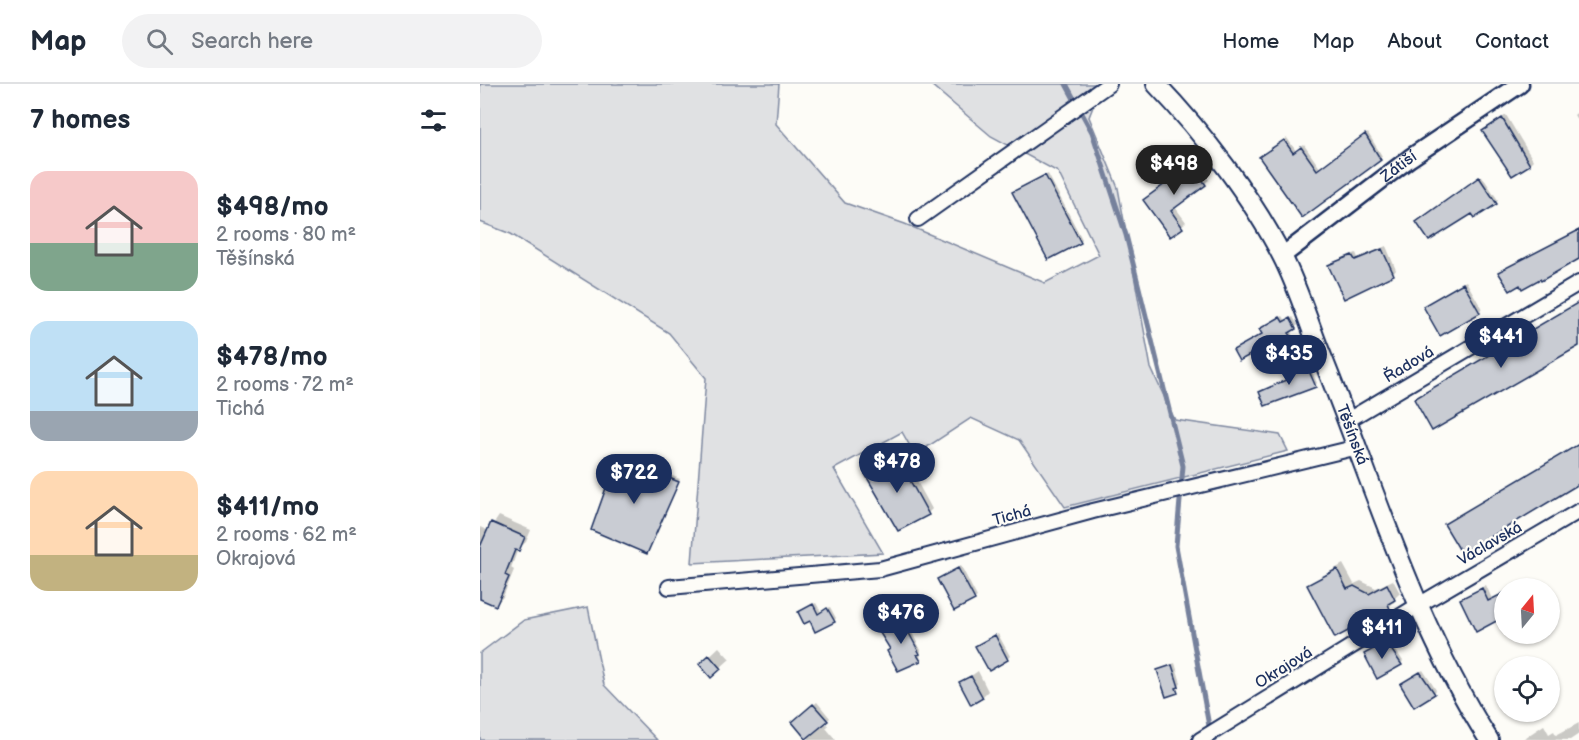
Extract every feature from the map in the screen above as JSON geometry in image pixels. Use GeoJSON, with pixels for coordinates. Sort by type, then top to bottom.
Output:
{"type":"FeatureCollection","features":[{"type":"Feature","properties":{"kind":"main road","name":"Těšínská"},"geometry":{"type":"LineString","coordinates":[[1156,84],[1215,152],[1282,256],[1348,420],[1417,606],[1467,706],[1489,740]]}},
{"type":"Feature","properties":{"kind":"street"},"geometry":{"type":"LineString","coordinates":[[918,219],[1109,84]]}},
{"type":"Feature","properties":{"kind":"street","name":"Zátiší"},"geometry":{"type":"LineString","coordinates":[[1282,256],[1410,158],[1520,84]]}},
{"type":"Feature","properties":{"kind":"street","name":"Řadová"},"geometry":{"type":"LineString","coordinates":[[1348,420],[1579,283]]}},
{"type":"Feature","properties":{"kind":"street","name":"Tichá"},"geometry":{"type":"LineString","coordinates":[[669,587],[880,569],[1094,511],[1358,447]]}},
{"type":"Feature","properties":{"kind":"street","name":"Václavská"},"geometry":{"type":"LineString","coordinates":[[1417,606],[1579,511]]}},
{"type":"Feature","properties":{"kind":"street","name":"Okrajová"},"geometry":{"type":"LineString","coordinates":[[1200,740],[1417,606]]}},
{"type":"Feature","properties":{"kind":"shaded area"},"geometry":{"type":"Polygon","coordinates":[[[480,84],[779,84],[776,124],[845,203],[905,224],[1045,283],[1099,255],[1058,172],[991,136],[930,84],[1102,84],[1089,117],[1118,188],[1151,368],[1175,420],[1280,435],[1288,451],[1065,507],[1019,440],[971,418],[915,455],[902,432],[834,469],[883,553],[692,563],[706,378],[669,333],[511,234],[480,222],[480,84]]]}},
{"type":"Feature","properties":{"kind":"shaded area"},"geometry":{"type":"Polygon","coordinates":[[[588,607],[604,685],[657,740],[480,740],[480,653],[524,620],[588,607]]]}},
{"type":"Feature","properties":{"kind":"building"},"geometry":{"type":"Polygon","coordinates":[[[1502,118],[1530,165],[1512,176],[1482,131],[1502,118]]]}},
{"type":"Feature","properties":{"kind":"building"},"geometry":{"type":"Polygon","coordinates":[[[1365,134],[1381,160],[1302,218],[1259,157],[1284,140],[1293,153],[1301,147],[1317,170],[1365,134]]]}},
{"type":"Feature","properties":{"kind":"building"},"geometry":{"type":"Polygon","coordinates":[[[1189,160],[1206,185],[1171,211],[1183,228],[1170,237],[1143,200],[1173,178],[1170,174],[1189,160]]]}},
{"type":"Feature","properties":{"kind":"building"},"geometry":{"type":"Polygon","coordinates":[[[1045,175],[1081,243],[1048,260],[1012,192],[1045,175]]]}},
{"type":"Feature","properties":{"kind":"building"},"geometry":{"type":"Polygon","coordinates":[[[1479,177],[1497,204],[1475,218],[1472,214],[1429,241],[1416,222],[1479,177]]]}},
{"type":"Feature","properties":{"kind":"building"},"geometry":{"type":"Polygon","coordinates":[[[1579,230],[1579,259],[1541,281],[1540,279],[1522,289],[1520,285],[1510,291],[1498,272],[1579,230]]]}},
{"type":"Feature","properties":{"kind":"building"},"geometry":{"type":"Polygon","coordinates":[[[1382,249],[1394,275],[1344,299],[1328,265],[1352,255],[1355,260],[1382,249]]]}},
{"type":"Feature","properties":{"kind":"building"},"geometry":{"type":"Polygon","coordinates":[[[1463,283],[1480,313],[1440,336],[1423,306],[1463,283]]]}},
{"type":"Feature","properties":{"kind":"building"},"geometry":{"type":"Polygon","coordinates":[[[1579,302],[1579,346],[1432,431],[1414,399],[1579,302]]]}},
{"type":"Feature","properties":{"kind":"building"},"geometry":{"type":"Polygon","coordinates":[[[1280,317],[1283,322],[1290,318],[1296,329],[1289,333],[1292,337],[1272,350],[1268,345],[1239,361],[1233,350],[1262,334],[1259,329],[1280,317]]]}},
{"type":"Feature","properties":{"kind":"building"},"geometry":{"type":"Polygon","coordinates":[[[1306,364],[1316,387],[1265,406],[1259,392],[1286,380],[1282,372],[1306,364]]]}},
{"type":"Feature","properties":{"kind":"building"},"geometry":{"type":"Polygon","coordinates":[[[1579,444],[1579,484],[1462,554],[1444,524],[1579,444]]]}},
{"type":"Feature","properties":{"kind":"building"},"geometry":{"type":"Polygon","coordinates":[[[617,457],[679,482],[647,554],[591,530],[617,457]]]}},
{"type":"Feature","properties":{"kind":"building"},"geometry":{"type":"Polygon","coordinates":[[[897,457],[929,515],[898,531],[865,474],[897,457]]]}},
{"type":"Feature","properties":{"kind":"building"},"geometry":{"type":"Polygon","coordinates":[[[491,522],[525,537],[519,551],[515,550],[505,575],[509,577],[496,606],[480,599],[480,547],[491,522]]]}},
{"type":"Feature","properties":{"kind":"building"},"geometry":{"type":"Polygon","coordinates":[[[958,568],[975,600],[954,611],[937,579],[958,568]]]}},
{"type":"Feature","properties":{"kind":"building"},"geometry":{"type":"Polygon","coordinates":[[[1337,569],[1347,589],[1354,586],[1369,594],[1387,584],[1395,600],[1388,604],[1390,609],[1335,638],[1307,585],[1337,569]]]}},
{"type":"Feature","properties":{"kind":"building"},"geometry":{"type":"Polygon","coordinates":[[[1482,588],[1488,601],[1494,598],[1494,622],[1476,632],[1460,599],[1482,588]]]}},
{"type":"Feature","properties":{"kind":"building"},"geometry":{"type":"Polygon","coordinates":[[[813,604],[818,614],[827,608],[835,622],[815,632],[810,621],[804,624],[798,612],[813,604]]]}},
{"type":"Feature","properties":{"kind":"building"},"geometry":{"type":"Polygon","coordinates":[[[900,616],[920,654],[917,655],[921,661],[898,671],[887,651],[890,649],[880,633],[890,627],[887,623],[900,616]]]}},
{"type":"Feature","properties":{"kind":"building"},"geometry":{"type":"Polygon","coordinates":[[[995,635],[1008,660],[989,671],[975,646],[995,635]]]}},
{"type":"Feature","properties":{"kind":"building"},"geometry":{"type":"Polygon","coordinates":[[[1386,642],[1402,665],[1377,679],[1364,654],[1386,642]]]}},
{"type":"Feature","properties":{"kind":"building"},"geometry":{"type":"Polygon","coordinates":[[[709,655],[721,669],[711,678],[699,664],[709,655]]]}},
{"type":"Feature","properties":{"kind":"building"},"geometry":{"type":"Polygon","coordinates":[[[1172,665],[1179,687],[1176,688],[1178,693],[1166,697],[1157,670],[1172,665]]]}},
{"type":"Feature","properties":{"kind":"building"},"geometry":{"type":"Polygon","coordinates":[[[1420,672],[1435,694],[1414,707],[1400,684],[1420,672]]]}},
{"type":"Feature","properties":{"kind":"building"},"geometry":{"type":"Polygon","coordinates":[[[971,676],[983,698],[971,705],[959,682],[971,676]]]}},
{"type":"Feature","properties":{"kind":"building"},"geometry":{"type":"Polygon","coordinates":[[[813,704],[828,721],[806,739],[792,722],[813,704]]]}},
{"type":"Feature","properties":{"kind":"waterway"},"geometry":{"type":"LineString","coordinates":[[1066,84],[1092,132],[1126,235],[1183,466],[1176,546],[1209,726],[1214,740]]}}]}
